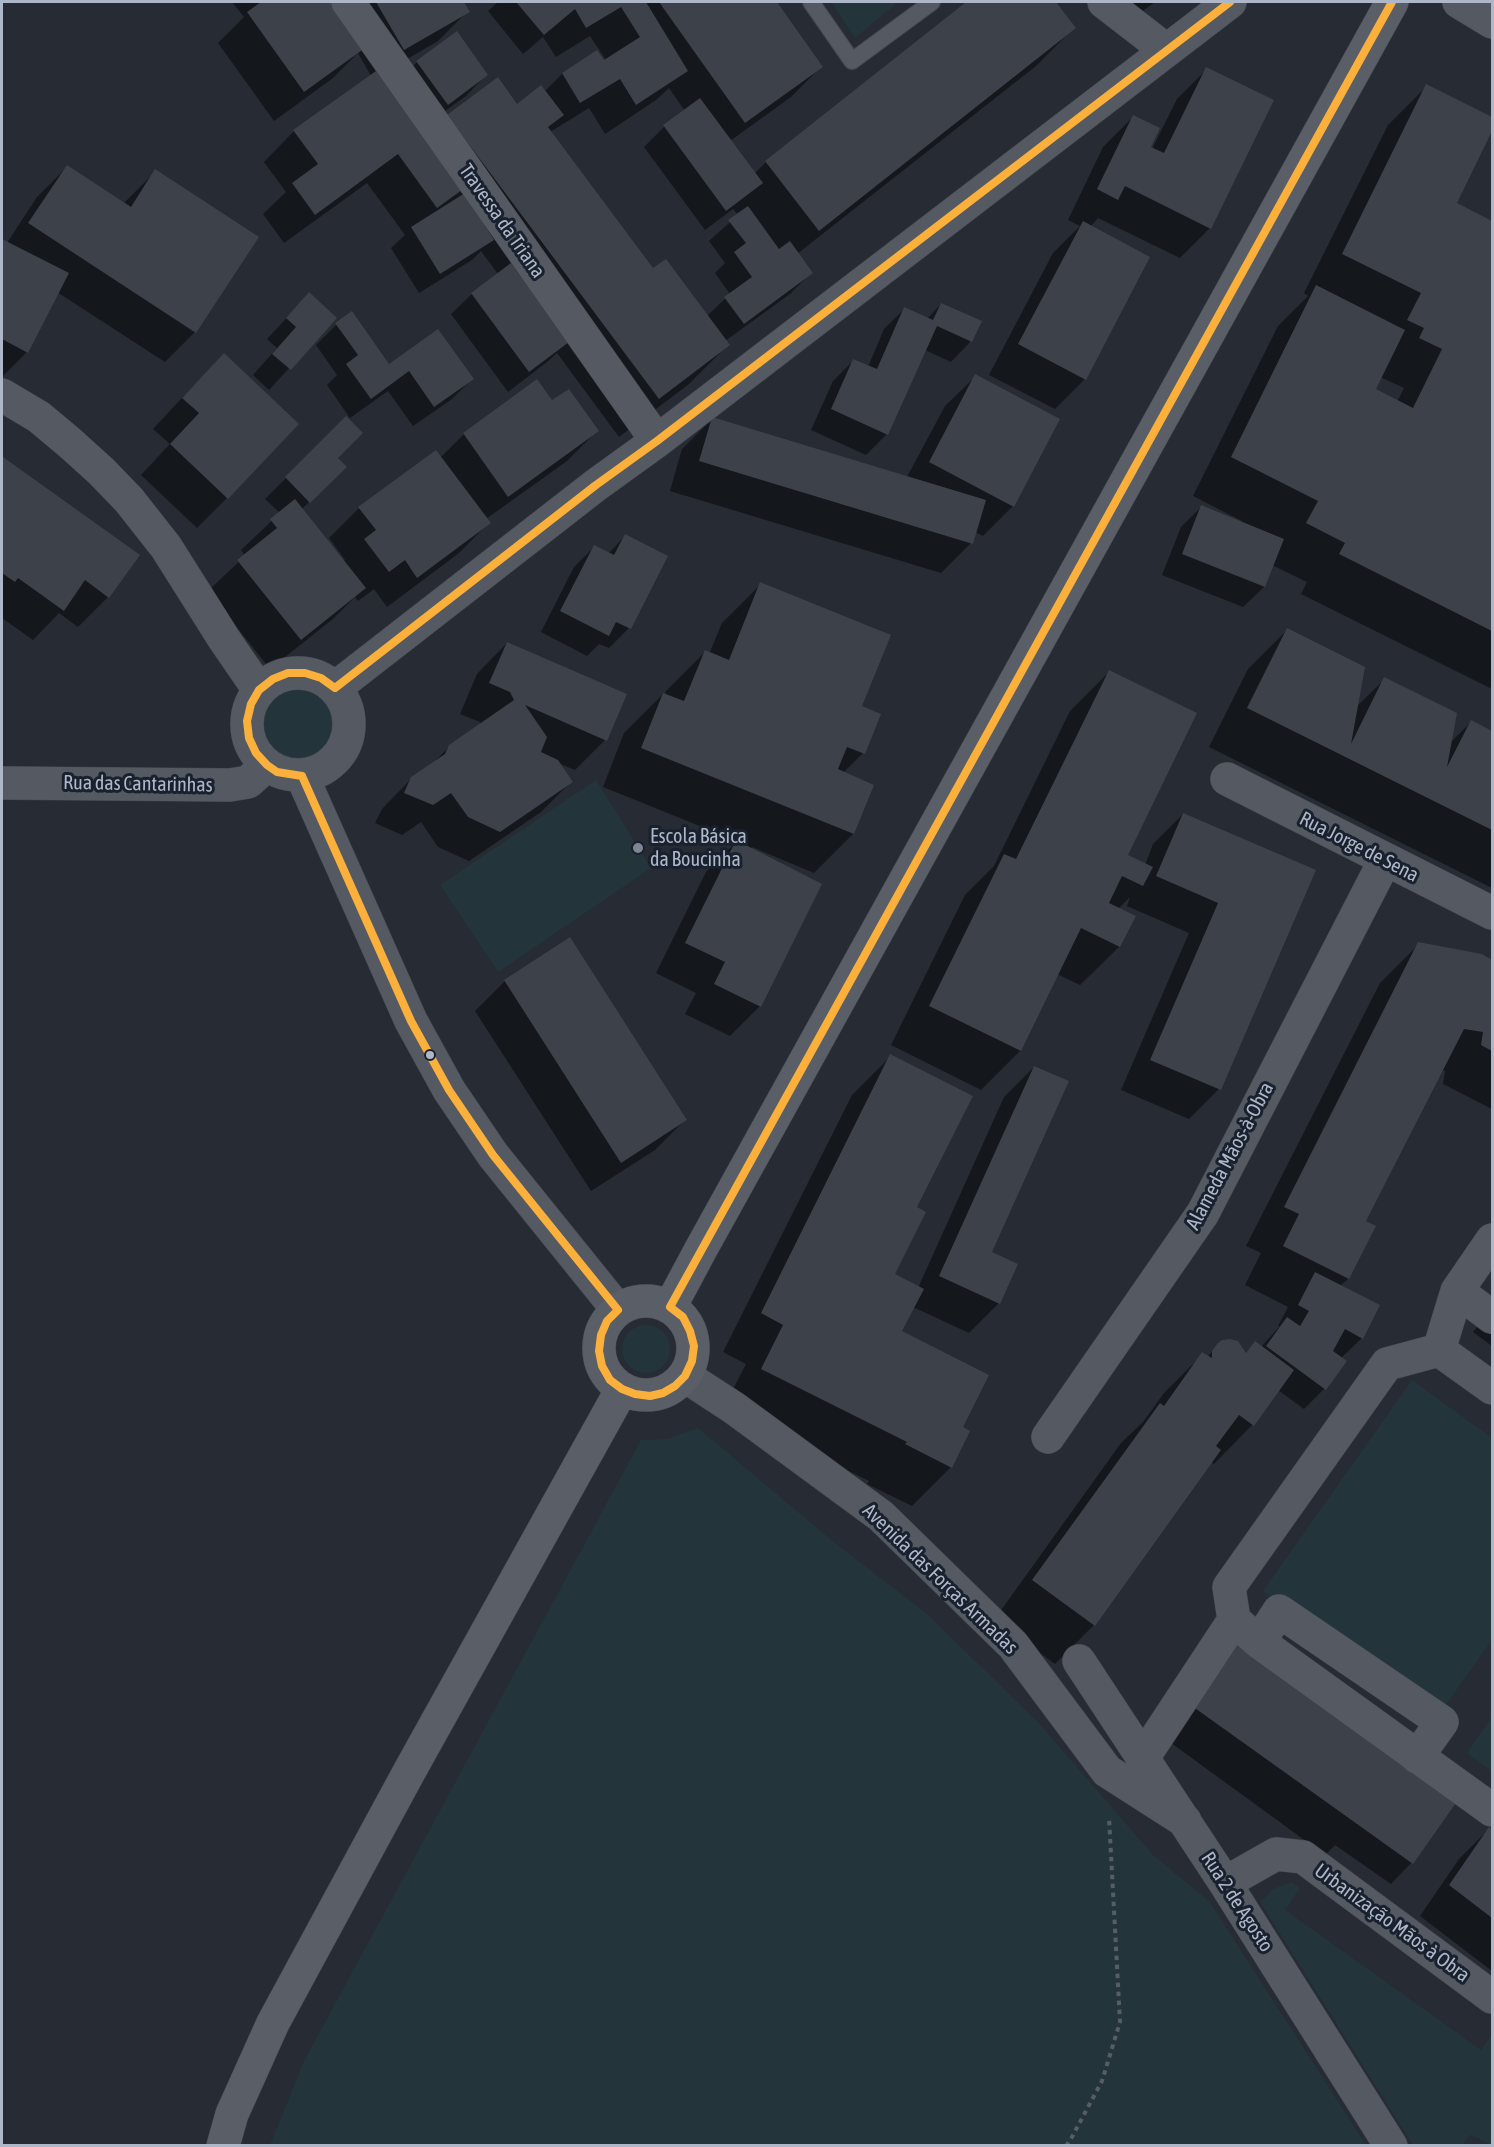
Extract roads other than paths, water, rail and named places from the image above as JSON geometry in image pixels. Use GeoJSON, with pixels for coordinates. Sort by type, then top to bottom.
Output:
{"type":"FeatureCollection","features":[{"type":"Feature","properties":{"kind":"street","name":"Travessa da Triana"},"geometry":{"type":"LineString","coordinates":[[348,2],[657,441]]}},
{"type":"Feature","properties":{"kind":"street"},"geometry":{"type":"LineString","coordinates":[[1104,2],[1166,50]]}},
{"type":"Feature","properties":{"kind":"street"},"geometry":{"type":"LineString","coordinates":[[335,688],[596,484],[657,441],[1230,2]]}},
{"type":"Feature","properties":{"kind":"street"},"geometry":{"type":"LineString","coordinates":[[670,1307],[1392,2]]}},
{"type":"Feature","properties":{"kind":"street"},"geometry":{"type":"LineString","coordinates":[[1459,2],[1492,21]]}},
{"type":"Feature","properties":{"kind":"street"},"geometry":{"type":"LineString","coordinates":[[2,395],[39,417],[102,471],[129,500],[166,547],[259,690]]}},
{"type":"Feature","properties":{"kind":"street"},"geometry":{"type":"LineString","coordinates":[[288,673],[305,673],[321,678],[335,688],[344,699],[349,713],[350,728],[347,742],[340,755],[329,766],[317,773],[302,776],[277,772],[267,765],[256,753],[249,738],[247,721],[251,704],[259,690],[273,679],[288,673]]}},
{"type":"Feature","properties":{"kind":"street","name":"Rua das Cantarinhas"},"geometry":{"type":"LineString","coordinates":[[2,783],[230,785],[248,782],[267,765]]}},
{"type":"Feature","properties":{"kind":"street"},"geometry":{"type":"LineString","coordinates":[[302,776],[411,1021],[449,1090],[493,1155],[618,1310]]}},
{"type":"Feature","properties":{"kind":"street","name":"Rua Jorge de Sena"},"geometry":{"type":"LineString","coordinates":[[1227,779],[1492,913]]}},
{"type":"Feature","properties":{"kind":"street","name":"Alameda Mãos-à-Obra"},"geometry":{"type":"LineString","coordinates":[[1048,1437],[1203,1213],[1385,860]]}},
{"type":"Feature","properties":{"kind":"street"},"geometry":{"type":"LineString","coordinates":[[1438,1350],[1457,1291],[1492,1240]]}},
{"type":"Feature","properties":{"kind":"street"},"geometry":{"type":"LineString","coordinates":[[1457,1291],[1492,1317]]}},
{"type":"Feature","properties":{"kind":"street"},"geometry":{"type":"LineString","coordinates":[[644,1300],[670,1307],[682,1317],[690,1330],[694,1346],[692,1361],[685,1376],[663,1393],[650,1396],[622,1389],[610,1380],[602,1366],[599,1351],[601,1335],[607,1321],[618,1310],[630,1303],[644,1300]]}},
{"type":"Feature","properties":{"kind":"street"},"geometry":{"type":"LineString","coordinates":[[1438,1350],[1492,1388]]}},
{"type":"Feature","properties":{"kind":"street"},"geometry":{"type":"LineString","coordinates":[[1143,1758],[1233,1620],[1229,1587],[1387,1364],[1438,1350]]}},
{"type":"Feature","properties":{"kind":"street","name":"Avenida das Forças Armadas"},"geometry":{"type":"LineString","coordinates":[[685,1376],[734,1408],[881,1516],[1012,1645],[1107,1771],[1185,1821]]}},
{"type":"Feature","properties":{"kind":"street"},"geometry":{"type":"LineString","coordinates":[[223,2145],[232,2114],[273,2023],[409,1772],[622,1389]]}},
{"type":"Feature","properties":{"kind":"street"},"geometry":{"type":"LineString","coordinates":[[1259,1642],[1279,1611],[1442,1722],[1417,1757]]}},
{"type":"Feature","properties":{"kind":"street"},"geometry":{"type":"LineString","coordinates":[[1233,1620],[1259,1642],[1492,1810]]}},
{"type":"Feature","properties":{"kind":"street","name":"Rua 2 de Agosto"},"geometry":{"type":"LineString","coordinates":[[1079,1661],[1225,1883],[1391,2145]]}},
{"type":"Feature","properties":{"kind":"street","name":"Urbanização Mãos à Obra"},"geometry":{"type":"LineString","coordinates":[[1225,1883],[1276,1854],[1303,1857],[1492,1997]]}},
{"type":"Feature","properties":{"kind":"lane"},"geometry":{"type":"LineString","coordinates":[[811,2],[852,62],[932,2]]}},
{"type":"Feature","properties":{"kind":"place","name":"Escola Básica da Boucinha"},"geometry":{"type":"Point","coordinates":[638,848]}}]}
